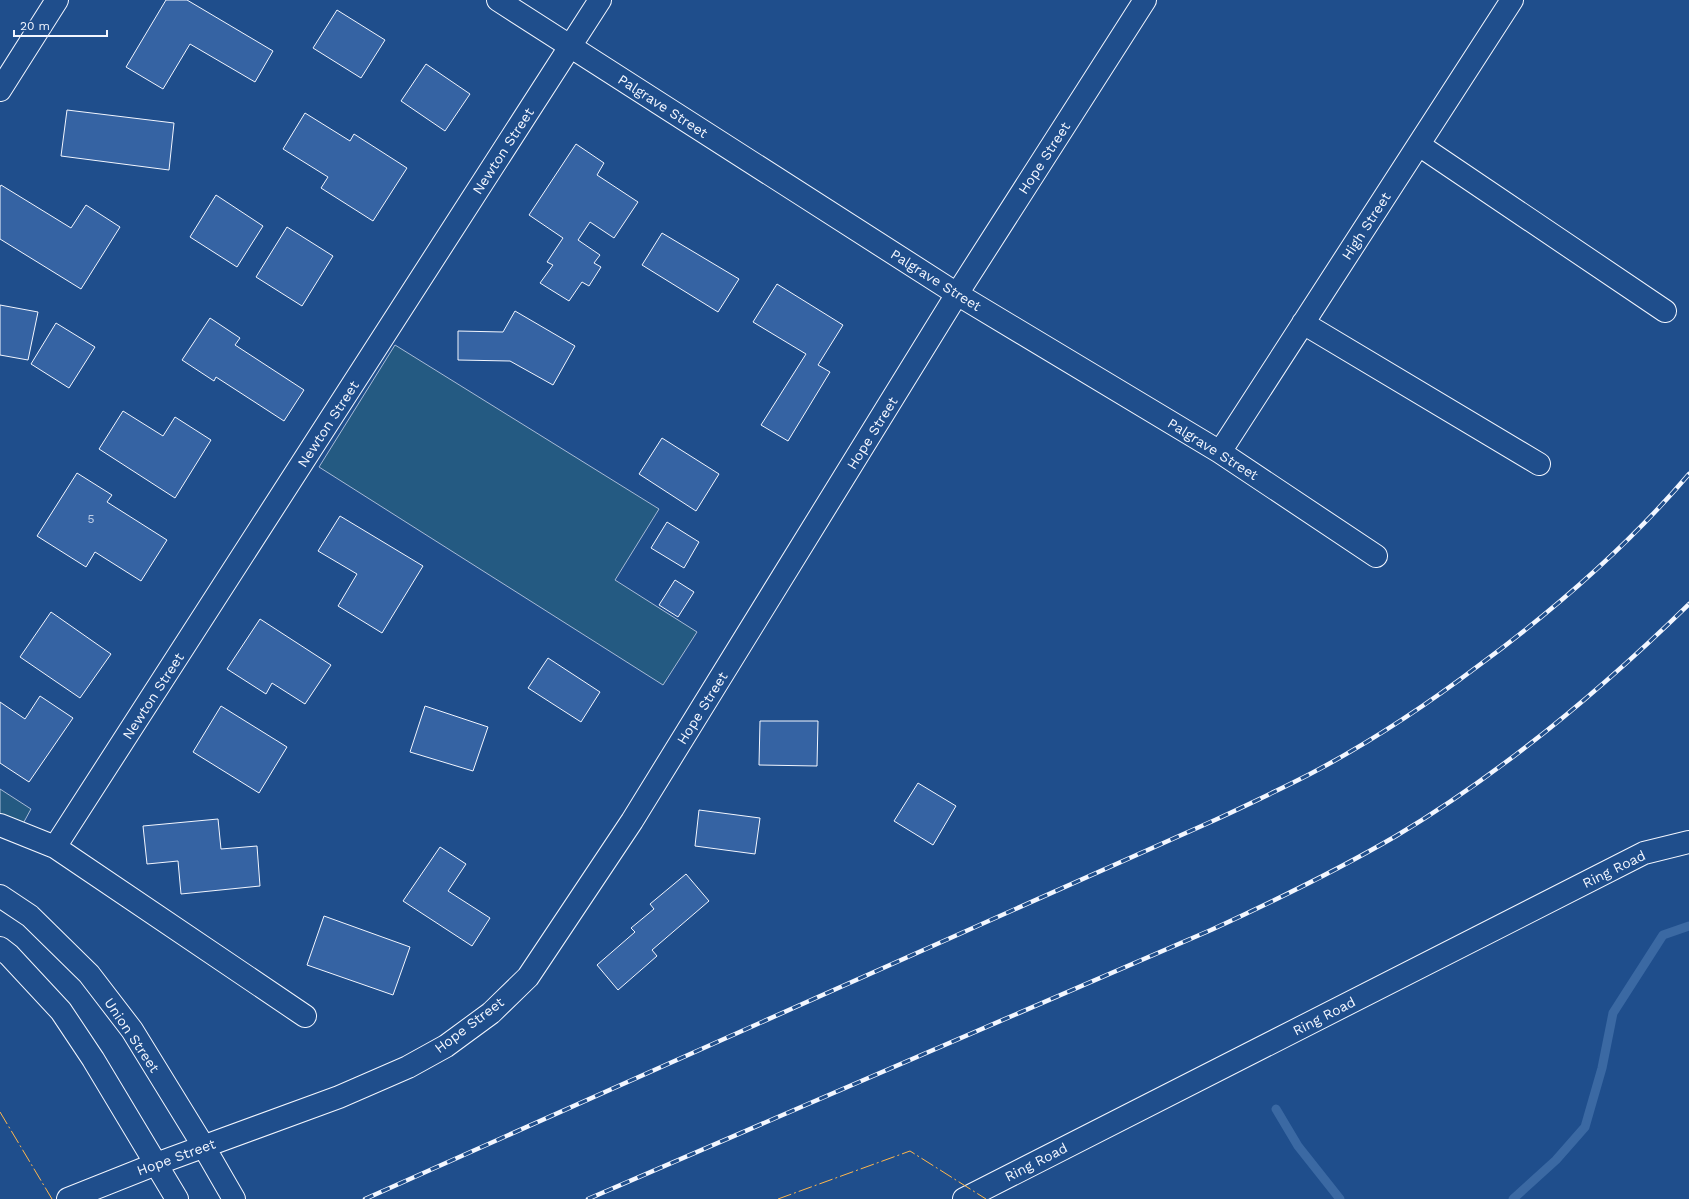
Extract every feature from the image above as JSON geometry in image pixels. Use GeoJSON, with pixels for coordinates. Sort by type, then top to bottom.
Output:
{"type":"FeatureCollection","features":[{"type":"Feature","properties":{"kind":"street"},"geometry":{"type":"LineString","coordinates":[[0,90],[57,0]]}},
{"type":"Feature","properties":{"kind":"street","name":"Palgrave Street"},"geometry":{"type":"LineString","coordinates":[[498,0],[957,294],[1220,452],[1376,556]]}},
{"type":"Feature","properties":{"kind":"street","name":"Newton Street"},"geometry":{"type":"LineString","coordinates":[[56,847],[600,0]]}},
{"type":"Feature","properties":{"kind":"street","name":"Hope Street"},"geometry":{"type":"LineString","coordinates":[[68,1199],[156,1164],[339,1097],[408,1067],[446,1046],[491,1013],[528,977],[632,821],[957,294],[1145,0]]}},
{"type":"Feature","properties":{"kind":"street","name":"High Street"},"geometry":{"type":"LineString","coordinates":[[1220,452],[1512,0]]}},
{"type":"Feature","properties":{"kind":"street"},"geometry":{"type":"LineString","coordinates":[[1419,145],[1665,312]]}},
{"type":"Feature","properties":{"kind":"street"},"geometry":{"type":"LineString","coordinates":[[1304,323],[1539,464]]}},
{"type":"Feature","properties":{"kind":"street"},"geometry":{"type":"LineString","coordinates":[[0,825],[56,847],[305,1016]]}},
{"type":"Feature","properties":{"kind":"street","name":"Ring Road"},"geometry":{"type":"LineString","coordinates":[[964,1199],[1644,853],[1689,842]]}},
{"type":"Feature","properties":{"kind":"street","name":"Union Street"},"geometry":{"type":"LineString","coordinates":[[0,896],[30,916],[89,974],[132,1030],[234,1199]]}},
{"type":"Feature","properties":{"kind":"street"},"geometry":{"type":"LineString","coordinates":[[0,948],[9,955],[62,1011],[93,1059],[177,1199]]}},
{"type":"Feature","properties":{"kind":"shaded area"},"geometry":{"type":"Polygon","coordinates":[[[395,345],[659,509],[615,580],[697,632],[663,685],[319,467],[395,345]]]}},
{"type":"Feature","properties":{"kind":"shaded area"},"geometry":{"type":"Polygon","coordinates":[[[0,789],[31,809],[13,842],[0,837],[0,789]]]}},
{"type":"Feature","properties":{"kind":"building"},"geometry":{"type":"Polygon","coordinates":[[[166,0],[187,0],[273,51],[255,82],[190,44],[163,89],[126,67],[166,0]]]}},
{"type":"Feature","properties":{"kind":"building"},"geometry":{"type":"Polygon","coordinates":[[[337,10],[385,40],[361,78],[313,48],[337,10]]]}},
{"type":"Feature","properties":{"kind":"building"},"geometry":{"type":"Polygon","coordinates":[[[426,64],[470,94],[445,131],[401,101],[426,64]]]}},
{"type":"Feature","properties":{"kind":"building"},"geometry":{"type":"Polygon","coordinates":[[[67,110],[174,123],[169,170],[61,156],[67,110]]]}},
{"type":"Feature","properties":{"kind":"building"},"geometry":{"type":"Polygon","coordinates":[[[305,113],[350,141],[354,134],[407,168],[373,221],[321,188],[328,177],[283,149],[305,113]]]}},
{"type":"Feature","properties":{"kind":"building"},"geometry":{"type":"Polygon","coordinates":[[[576,144],[604,163],[597,175],[638,202],[614,238],[590,222],[578,240],[600,255],[594,263],[601,267],[589,286],[582,282],[569,301],[540,283],[553,265],[547,262],[563,238],[529,215],[576,144]]]}},
{"type":"Feature","properties":{"kind":"building"},"geometry":{"type":"Polygon","coordinates":[[[1,185],[71,228],[86,205],[120,227],[81,289],[0,239],[1,185]]]}},
{"type":"Feature","properties":{"kind":"building"},"geometry":{"type":"Polygon","coordinates":[[[216,195],[263,226],[237,267],[190,237],[216,195]]]}},
{"type":"Feature","properties":{"kind":"building"},"geometry":{"type":"Polygon","coordinates":[[[287,227],[333,256],[302,306],[256,277],[287,227]]]}},
{"type":"Feature","properties":{"kind":"building"},"geometry":{"type":"Polygon","coordinates":[[[662,233],[739,279],[718,312],[642,265],[662,233]]]}},
{"type":"Feature","properties":{"kind":"building"},"geometry":{"type":"Polygon","coordinates":[[[777,284],[843,325],[818,365],[830,372],[788,441],[761,425],[806,354],[753,322],[777,284]]]}},
{"type":"Feature","properties":{"kind":"building"},"geometry":{"type":"Polygon","coordinates":[[[0,305],[38,312],[28,360],[0,355],[0,305]]]}},
{"type":"Feature","properties":{"kind":"building"},"geometry":{"type":"Polygon","coordinates":[[[515,311],[575,346],[553,385],[510,361],[458,360],[458,331],[503,332],[515,311]]]}},
{"type":"Feature","properties":{"kind":"building"},"geometry":{"type":"Polygon","coordinates":[[[210,318],[240,338],[235,345],[304,390],[284,421],[216,377],[214,381],[182,360],[210,318]]]}},
{"type":"Feature","properties":{"kind":"building"},"geometry":{"type":"Polygon","coordinates":[[[56,323],[95,347],[69,388],[31,364],[56,323]]]}},
{"type":"Feature","properties":{"kind":"building"},"geometry":{"type":"Polygon","coordinates":[[[123,411],[163,436],[175,417],[211,440],[175,498],[99,449],[123,411]]]}},
{"type":"Feature","properties":{"kind":"building"},"geometry":{"type":"Polygon","coordinates":[[[662,438],[719,474],[696,511],[639,474],[662,438]]]}},
{"type":"Feature","properties":{"kind":"building"},"geometry":{"type":"Polygon","coordinates":[[[77,473],[112,495],[107,502],[167,540],[141,581],[95,552],[86,567],[37,536],[77,473]]]}},
{"type":"Feature","properties":{"kind":"building"},"geometry":{"type":"Polygon","coordinates":[[[340,516],[423,566],[382,633],[338,606],[357,574],[318,551],[340,516]]]}},
{"type":"Feature","properties":{"kind":"building"},"geometry":{"type":"Polygon","coordinates":[[[667,522],[699,542],[684,568],[651,548],[667,522]]]}},
{"type":"Feature","properties":{"kind":"building"},"geometry":{"type":"Polygon","coordinates":[[[675,580],[694,592],[678,617],[659,605],[675,580]]]}},
{"type":"Feature","properties":{"kind":"building"},"geometry":{"type":"Polygon","coordinates":[[[51,612],[111,654],[80,698],[20,657],[51,612]]]}},
{"type":"Feature","properties":{"kind":"building"},"geometry":{"type":"Polygon","coordinates":[[[260,619],[331,665],[305,704],[272,683],[266,694],[227,669],[260,619]]]}},
{"type":"Feature","properties":{"kind":"building"},"geometry":{"type":"Polygon","coordinates":[[[548,658],[600,692],[581,722],[528,688],[548,658]]]}},
{"type":"Feature","properties":{"kind":"building"},"geometry":{"type":"Polygon","coordinates":[[[40,696],[73,718],[29,782],[0,763],[0,702],[25,719],[40,696]]]}},
{"type":"Feature","properties":{"kind":"building"},"geometry":{"type":"Polygon","coordinates":[[[221,706],[287,747],[259,793],[193,752],[221,706]]]}},
{"type":"Feature","properties":{"kind":"building"},"geometry":{"type":"Polygon","coordinates":[[[425,706],[488,727],[473,771],[410,752],[425,706]]]}},
{"type":"Feature","properties":{"kind":"building"},"geometry":{"type":"Polygon","coordinates":[[[760,721],[818,721],[817,766],[759,765],[760,721]]]}},
{"type":"Feature","properties":{"kind":"building"},"geometry":{"type":"Polygon","coordinates":[[[918,783],[956,806],[933,845],[894,821],[918,783]]]}},
{"type":"Feature","properties":{"kind":"building"},"geometry":{"type":"Polygon","coordinates":[[[699,810],[760,818],[755,854],[695,846],[699,810]]]}},
{"type":"Feature","properties":{"kind":"building"},"geometry":{"type":"Polygon","coordinates":[[[218,819],[221,849],[257,846],[260,886],[181,894],[178,861],[147,864],[143,826],[218,819]]]}},
{"type":"Feature","properties":{"kind":"building"},"geometry":{"type":"Polygon","coordinates":[[[440,847],[466,864],[448,891],[490,918],[472,946],[403,901],[440,847]]]}},
{"type":"Feature","properties":{"kind":"building"},"geometry":{"type":"Polygon","coordinates":[[[686,874],[709,901],[652,950],[657,956],[618,990],[597,965],[635,932],[631,928],[654,909],[650,904],[686,874]]]}},
{"type":"Feature","properties":{"kind":"building"},"geometry":{"type":"Polygon","coordinates":[[[324,916],[410,947],[393,995],[307,965],[324,916]]]}},
{"type":"Feature","properties":{"kind":"waterway"},"geometry":{"type":"LineString","coordinates":[[1513,1199],[1556,1160],[1585,1127],[1602,1068],[1613,1013],[1663,935],[1689,926]]}},
{"type":"Feature","properties":{"kind":"waterway"},"geometry":{"type":"LineString","coordinates":[[1276,1109],[1298,1146],[1340,1199]]}},
{"type":"Feature","properties":{"kind":"railway"},"geometry":{"type":"LineString","coordinates":[[365,1199],[1215,820],[1287,786],[1332,762],[1417,710],[1534,623],[1615,552],[1641,527],[1689,474]]}},
{"type":"Feature","properties":{"kind":"railway"},"geometry":{"type":"LineString","coordinates":[[588,1199],[1211,930],[1281,897],[1351,861],[1396,836],[1436,811],[1474,785],[1549,729],[1621,668],[1689,604]]}},
{"type":"Feature","properties":{"kind":"power"},"geometry":{"type":"LineString","coordinates":[[0,1112],[52,1199]]}},
{"type":"Feature","properties":{"kind":"power"},"geometry":{"type":"LineString","coordinates":[[778,1199],[910,1151],[986,1199]]}}]}
